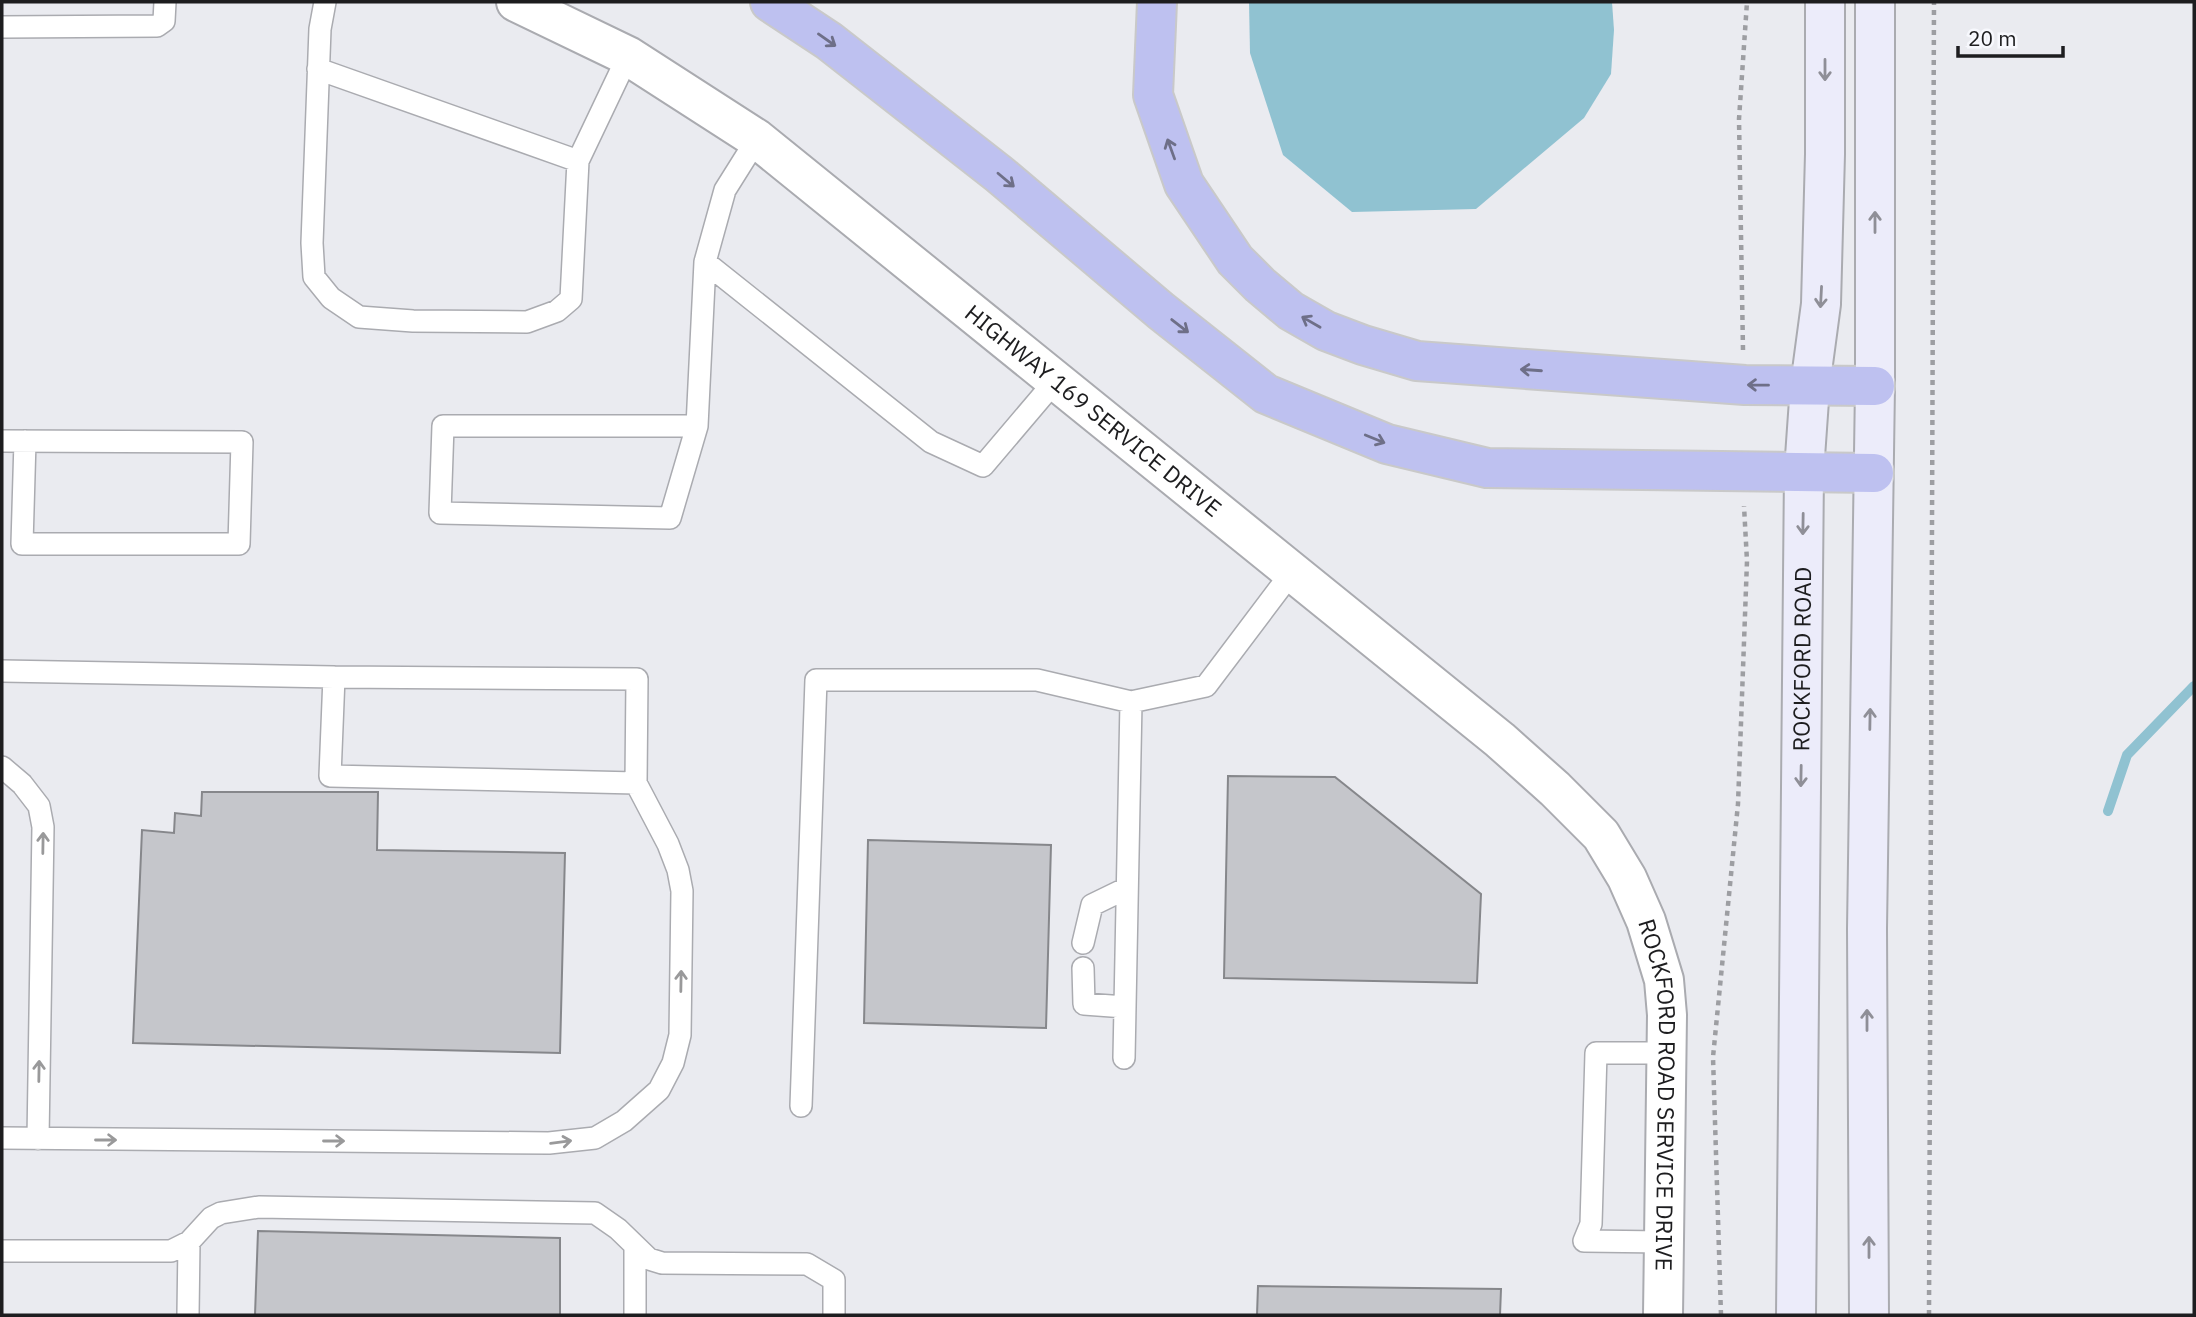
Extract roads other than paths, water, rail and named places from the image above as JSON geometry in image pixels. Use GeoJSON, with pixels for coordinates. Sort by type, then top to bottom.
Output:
{"type":"FeatureCollection","features":[{"type":"Feature","properties":{"kind":"highway"},"geometry":{"type":"LineString","coordinates":[[770,2],[829,41],[999,174],[1161,311],[1266,394],[1387,444],[1487,468],[1874,473]]}},
{"type":"Feature","properties":{"kind":"highway"},"geometry":{"type":"LineString","coordinates":[[1157,2],[1153,96],[1184,184],[1235,260],[1291,311],[1326,331],[1417,362],[1745,384],[1875,386]]}},
{"type":"Feature","properties":{"kind":"main road","name":"ROCKFORD ROAD"},"geometry":{"type":"LineString","coordinates":[[1796,1315],[1804,471],[1810,386],[1821,304],[1825,2]]}},
{"type":"Feature","properties":{"kind":"main road"},"geometry":{"type":"LineString","coordinates":[[1869,1315],[1867,929],[1875,386],[1875,2]]}},
{"type":"Feature","properties":{"kind":"street","name":"HIGHWAY 169 SERVICE DRIVE"},"geometry":{"type":"LineString","coordinates":[[516,2],[628,56],[757,139],[1500,740],[1601,835],[1627,878]]}},
{"type":"Feature","properties":{"kind":"street","name":"ROCKFORD ROAD SERVICE DRIVE"},"geometry":{"type":"LineString","coordinates":[[1627,878],[1646,921],[1664,980],[1667,1015],[1663,1315]]}},
{"type":"Feature","properties":{"kind":"lane"},"geometry":{"type":"LineString","coordinates":[[2,27],[157,26],[164,21],[165,2]]}},
{"type":"Feature","properties":{"kind":"lane"},"geometry":{"type":"LineString","coordinates":[[325,2],[320,29],[318,69],[312,243],[314,277],[331,298],[359,317],[413,321],[527,322],[557,311],[571,299],[578,161],[628,56]]}},
{"type":"Feature","properties":{"kind":"lane"},"geometry":{"type":"LineString","coordinates":[[318,69],[578,161]]}},
{"type":"Feature","properties":{"kind":"lane"},"geometry":{"type":"LineString","coordinates":[[697,426],[443,426],[440,513],[670,518],[697,426],[705,262],[725,190],[757,139]]}},
{"type":"Feature","properties":{"kind":"lane"},"geometry":{"type":"LineString","coordinates":[[705,262],[931,442],[983,466],[1056,380]]}},
{"type":"Feature","properties":{"kind":"lane"},"geometry":{"type":"LineString","coordinates":[[2,441],[24,441],[242,442],[239,544],[22,544],[24,441]]}},
{"type":"Feature","properties":{"kind":"lane"},"geometry":{"type":"LineString","coordinates":[[802,1106],[816,680],[1037,680],[1131,702],[1206,686],[1292,572]]}},
{"type":"Feature","properties":{"kind":"lane"},"geometry":{"type":"LineString","coordinates":[[2,671],[637,679],[636,783],[668,844],[678,870],[682,891],[680,1035],[673,1063],[659,1090],[624,1121],[595,1138],[549,1143],[2,1138]]}},
{"type":"Feature","properties":{"kind":"lane"},"geometry":{"type":"LineString","coordinates":[[334,677],[330,776],[636,783]]}},
{"type":"Feature","properties":{"kind":"lane"},"geometry":{"type":"LineString","coordinates":[[1124,1058],[1131,702]]}},
{"type":"Feature","properties":{"kind":"lane"},"geometry":{"type":"LineString","coordinates":[[2,767],[22,783],[38,806],[43,827],[38,1139]]}},
{"type":"Feature","properties":{"kind":"lane"},"geometry":{"type":"LineString","coordinates":[[1083,943],[1092,905],[1127,888]]}},
{"type":"Feature","properties":{"kind":"lane"},"geometry":{"type":"LineString","coordinates":[[1083,968],[1084,1004],[1125,1007]]}},
{"type":"Feature","properties":{"kind":"lane"},"geometry":{"type":"LineString","coordinates":[[1664,1242],[1584,1241],[1591,1224],[1596,1053],[1665,1053]]}},
{"type":"Feature","properties":{"kind":"lane"},"geometry":{"type":"LineString","coordinates":[[2,1251],[171,1251],[189,1242],[211,1218],[221,1213],[259,1207],[595,1213],[618,1229],[649,1259],[663,1263],[807,1264],[834,1280],[834,1315]]}},
{"type":"Feature","properties":{"kind":"lane"},"geometry":{"type":"LineString","coordinates":[[188,1315],[189,1242]]}},
{"type":"Feature","properties":{"kind":"lane"},"geometry":{"type":"LineString","coordinates":[[635,1247],[635,1315]]}},
{"type":"Feature","properties":{"kind":"water"},"geometry":{"type":"Polygon","coordinates":[[[1249,2],[1612,2],[1614,30],[1611,74],[1584,118],[1476,209],[1352,212],[1283,155],[1250,53],[1249,2]]]}},
{"type":"Feature","properties":{"kind":"waterway"},"geometry":{"type":"LineString","coordinates":[[2108,811],[2127,755],[2194,686]]}}]}
